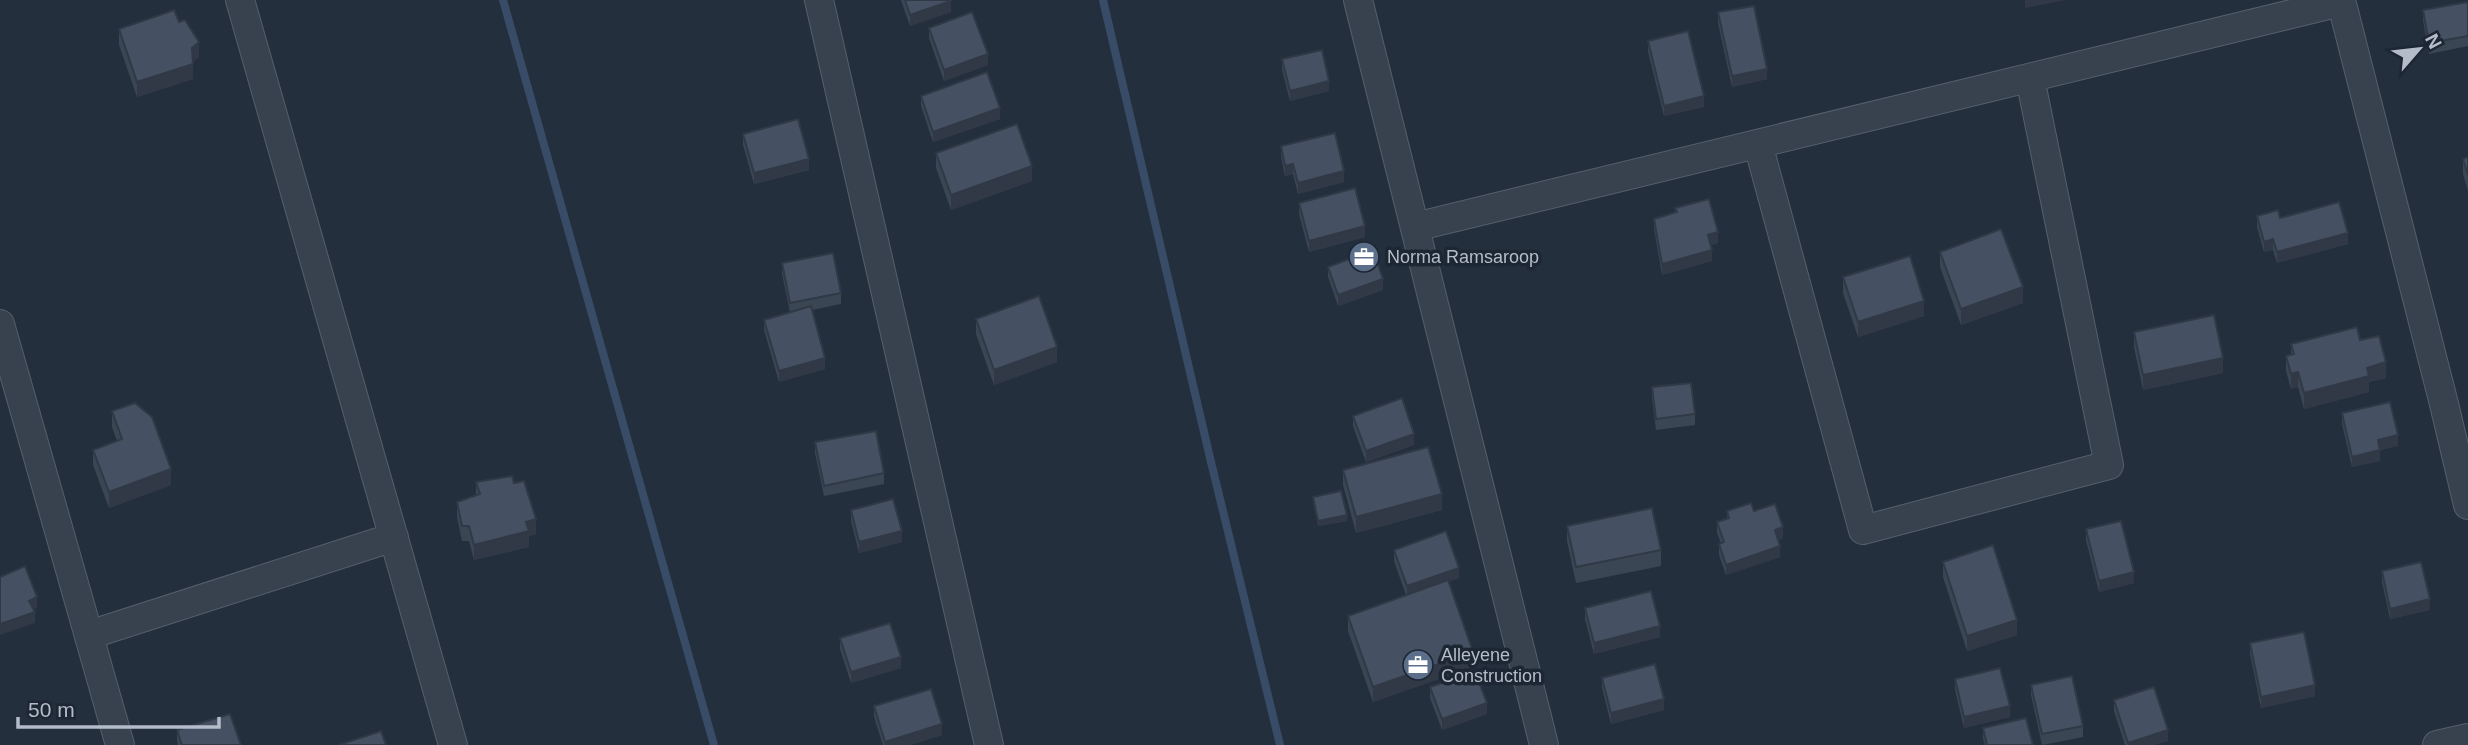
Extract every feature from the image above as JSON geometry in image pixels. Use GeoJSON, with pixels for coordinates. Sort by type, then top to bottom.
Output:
{"type":"FeatureCollection","features":[{"type":"Feature","properties":{"kind":"street"},"geometry":{"type":"LineString","coordinates":[[240,0],[453,745]]}},
{"type":"Feature","properties":{"kind":"street"},"geometry":{"type":"LineString","coordinates":[[819,0],[989,745]]}},
{"type":"Feature","properties":{"kind":"street"},"geometry":{"type":"LineString","coordinates":[[1358,0],[1544,745]]}},
{"type":"Feature","properties":{"kind":"street"},"geometry":{"type":"LineString","coordinates":[[1415,227],[2341,1],[2456,401],[2468,505]]}},
{"type":"Feature","properties":{"kind":"street"},"geometry":{"type":"LineString","coordinates":[[1758,144],[1863,530],[2109,465],[2030,78]]}},
{"type":"Feature","properties":{"kind":"street"},"geometry":{"type":"LineString","coordinates":[[0,324],[120,745]]}},
{"type":"Feature","properties":{"kind":"street"},"geometry":{"type":"LineString","coordinates":[[89,635],[394,537]]}},
{"type":"Feature","properties":{"kind":"street"},"geometry":{"type":"LineString","coordinates":[[2437,745],[2468,738]]}},
{"type":"Feature","properties":{"kind":"building"},"geometry":{"type":"Polygon","coordinates":[[[905,0],[950,0],[951,1],[910,15],[905,0]]]}},
{"type":"Feature","properties":{"kind":"building"},"geometry":{"type":"Polygon","coordinates":[[[2468,2],[2468,36],[2429,43],[2423,10],[2468,2]]]}},
{"type":"Feature","properties":{"kind":"building"},"geometry":{"type":"Polygon","coordinates":[[[1754,6],[1767,69],[1732,76],[1718,12],[1754,6]]]}},
{"type":"Feature","properties":{"kind":"building"},"geometry":{"type":"Polygon","coordinates":[[[174,10],[179,22],[185,20],[199,42],[192,48],[193,64],[137,82],[119,29],[174,10]]]}},
{"type":"Feature","properties":{"kind":"building"},"geometry":{"type":"Polygon","coordinates":[[[972,12],[988,54],[944,70],[929,28],[972,12]]]}},
{"type":"Feature","properties":{"kind":"building"},"geometry":{"type":"Polygon","coordinates":[[[1688,31],[1704,96],[1664,106],[1648,41],[1688,31]]]}},
{"type":"Feature","properties":{"kind":"building"},"geometry":{"type":"Polygon","coordinates":[[[1322,50],[1329,81],[1290,91],[1282,59],[1322,50]]]}},
{"type":"Feature","properties":{"kind":"building"},"geometry":{"type":"Polygon","coordinates":[[[987,72],[1000,108],[933,132],[921,96],[987,72]]]}},
{"type":"Feature","properties":{"kind":"building"},"geometry":{"type":"Polygon","coordinates":[[[798,119],[809,159],[754,173],[743,134],[798,119]]]}},
{"type":"Feature","properties":{"kind":"building"},"geometry":{"type":"Polygon","coordinates":[[[1017,124],[1032,166],[951,195],[936,153],[1017,124]]]}},
{"type":"Feature","properties":{"kind":"building"},"geometry":{"type":"Polygon","coordinates":[[[1335,133],[1344,171],[1298,183],[1293,164],[1285,166],[1281,146],[1335,133]]]}},
{"type":"Feature","properties":{"kind":"building"},"geometry":{"type":"Polygon","coordinates":[[[2468,157],[2468,175],[2463,159],[2468,157]]]}},
{"type":"Feature","properties":{"kind":"building"},"geometry":{"type":"Polygon","coordinates":[[[1355,188],[1365,226],[1309,241],[1299,203],[1355,188]]]}},
{"type":"Feature","properties":{"kind":"building"},"geometry":{"type":"Polygon","coordinates":[[[1709,199],[1718,232],[1708,235],[1712,250],[1662,264],[1654,219],[1677,212],[1675,208],[1709,199]]]}},
{"type":"Feature","properties":{"kind":"building"},"geometry":{"type":"Polygon","coordinates":[[[2339,202],[2348,233],[2277,252],[2273,239],[2264,242],[2257,216],[2278,210],[2280,218],[2339,202]]]}},
{"type":"Feature","properties":{"kind":"building"},"geometry":{"type":"Polygon","coordinates":[[[2001,229],[2023,287],[1961,309],[1940,252],[2001,229]]]}},
{"type":"Feature","properties":{"kind":"building"},"geometry":{"type":"Polygon","coordinates":[[[1373,250],[1383,279],[1338,295],[1328,267],[1373,250]]]}},
{"type":"Feature","properties":{"kind":"building"},"geometry":{"type":"Polygon","coordinates":[[[833,253],[841,293],[790,303],[782,263],[833,253]]]}},
{"type":"Feature","properties":{"kind":"building"},"geometry":{"type":"Polygon","coordinates":[[[1910,256],[1924,301],[1858,322],[1843,277],[1910,256]]]}},
{"type":"Feature","properties":{"kind":"building"},"geometry":{"type":"Polygon","coordinates":[[[1039,296],[1057,347],[994,370],[976,319],[1039,296]]]}},
{"type":"Feature","properties":{"kind":"building"},"geometry":{"type":"Polygon","coordinates":[[[811,306],[825,358],[779,371],[764,320],[811,306]]]}},
{"type":"Feature","properties":{"kind":"building"},"geometry":{"type":"Polygon","coordinates":[[[2214,315],[2223,358],[2143,375],[2134,332],[2214,315]]]}},
{"type":"Feature","properties":{"kind":"building"},"geometry":{"type":"Polygon","coordinates":[[[2357,327],[2360,340],[2379,336],[2386,362],[2367,368],[2369,376],[2304,393],[2298,372],[2291,374],[2286,356],[2294,354],[2291,344],[2357,327]]]}},
{"type":"Feature","properties":{"kind":"building"},"geometry":{"type":"Polygon","coordinates":[[[1691,383],[1695,414],[1656,419],[1652,387],[1691,383]]]}},
{"type":"Feature","properties":{"kind":"building"},"geometry":{"type":"Polygon","coordinates":[[[1402,398],[1414,434],[1366,451],[1353,416],[1402,398]]]}},
{"type":"Feature","properties":{"kind":"building"},"geometry":{"type":"Polygon","coordinates":[[[2390,402],[2398,435],[2378,440],[2380,450],[2352,457],[2342,413],[2390,402]]]}},
{"type":"Feature","properties":{"kind":"building"},"geometry":{"type":"Polygon","coordinates":[[[135,403],[152,417],[171,469],[109,492],[93,450],[122,439],[112,411],[135,403]]]}},
{"type":"Feature","properties":{"kind":"building"},"geometry":{"type":"Polygon","coordinates":[[[876,431],[884,473],[824,486],[815,442],[876,431]]]}},
{"type":"Feature","properties":{"kind":"building"},"geometry":{"type":"Polygon","coordinates":[[[1428,447],[1442,494],[1356,517],[1343,470],[1428,447]]]}},
{"type":"Feature","properties":{"kind":"building"},"geometry":{"type":"Polygon","coordinates":[[[512,476],[514,483],[524,481],[536,519],[526,522],[529,531],[474,545],[469,526],[462,526],[457,502],[480,494],[476,482],[512,476]]]}},
{"type":"Feature","properties":{"kind":"building"},"geometry":{"type":"Polygon","coordinates":[[[1341,491],[1347,515],[1318,521],[1313,497],[1341,491]]]}},
{"type":"Feature","properties":{"kind":"building"},"geometry":{"type":"Polygon","coordinates":[[[893,499],[902,531],[859,542],[851,510],[893,499]]]}},
{"type":"Feature","properties":{"kind":"building"},"geometry":{"type":"Polygon","coordinates":[[[1751,503],[1754,511],[1775,504],[1783,527],[1775,530],[1780,546],[1726,565],[1719,544],[1724,542],[1717,522],[1729,518],[1727,511],[1751,503]]]}},
{"type":"Feature","properties":{"kind":"building"},"geometry":{"type":"Polygon","coordinates":[[[1652,508],[1661,550],[1576,567],[1567,526],[1652,508]]]}},
{"type":"Feature","properties":{"kind":"building"},"geometry":{"type":"Polygon","coordinates":[[[2121,521],[2134,572],[2099,581],[2086,529],[2121,521]]]}},
{"type":"Feature","properties":{"kind":"building"},"geometry":{"type":"Polygon","coordinates":[[[1446,531],[1459,568],[1407,586],[1394,550],[1446,531]]]}},
{"type":"Feature","properties":{"kind":"building"},"geometry":{"type":"Polygon","coordinates":[[[1993,545],[2017,620],[1967,636],[1943,562],[1993,545]]]}},
{"type":"Feature","properties":{"kind":"building"},"geometry":{"type":"Polygon","coordinates":[[[2421,562],[2430,599],[2390,609],[2382,571],[2421,562]]]}},
{"type":"Feature","properties":{"kind":"building"},"geometry":{"type":"Polygon","coordinates":[[[25,566],[37,597],[29,601],[35,612],[0,624],[0,577],[25,566]]]}},
{"type":"Feature","properties":{"kind":"building"},"geometry":{"type":"Polygon","coordinates":[[[1448,580],[1473,652],[1373,687],[1348,616],[1448,580]]]}},
{"type":"Feature","properties":{"kind":"building"},"geometry":{"type":"Polygon","coordinates":[[[1651,591],[1660,626],[1594,643],[1585,608],[1651,591]]]}},
{"type":"Feature","properties":{"kind":"building"},"geometry":{"type":"Polygon","coordinates":[[[890,623],[901,657],[851,672],[840,638],[890,623]]]}},
{"type":"Feature","properties":{"kind":"building"},"geometry":{"type":"Polygon","coordinates":[[[2304,632],[2315,685],[2261,697],[2250,643],[2304,632]]]}},
{"type":"Feature","properties":{"kind":"building"},"geometry":{"type":"Polygon","coordinates":[[[1655,664],[1664,699],[1611,713],[1602,678],[1655,664]]]}},
{"type":"Feature","properties":{"kind":"building"},"geometry":{"type":"Polygon","coordinates":[[[2000,668],[2010,706],[1964,717],[1955,679],[2000,668]]]}},
{"type":"Feature","properties":{"kind":"building"},"geometry":{"type":"Polygon","coordinates":[[[1475,672],[1487,703],[1442,719],[1430,687],[1475,672]]]}},
{"type":"Feature","properties":{"kind":"building"},"geometry":{"type":"Polygon","coordinates":[[[2072,676],[2083,726],[2042,734],[2031,685],[2072,676]]]}},
{"type":"Feature","properties":{"kind":"building"},"geometry":{"type":"Polygon","coordinates":[[[2154,687],[2168,730],[2128,743],[2114,700],[2154,687]]]}},
{"type":"Feature","properties":{"kind":"building"},"geometry":{"type":"Polygon","coordinates":[[[931,689],[942,724],[885,742],[874,706],[931,689]]]}},
{"type":"Feature","properties":{"kind":"building"},"geometry":{"type":"Polygon","coordinates":[[[230,714],[241,745],[182,745],[177,730],[230,714]]]}},
{"type":"Feature","properties":{"kind":"building"},"geometry":{"type":"Polygon","coordinates":[[[2026,718],[2033,745],[1987,745],[1983,728],[2026,718]]]}},
{"type":"Feature","properties":{"kind":"building"},"geometry":{"type":"Polygon","coordinates":[[[381,731],[386,745],[339,745],[381,731]]]}},
{"type":"Feature","properties":{"kind":"waterway"},"geometry":{"type":"LineString","coordinates":[[503,0],[714,745]]}},
{"type":"Feature","properties":{"kind":"waterway"},"geometry":{"type":"LineString","coordinates":[[1103,0],[1280,745]]}},
{"type":"Feature","properties":{"kind":"place","name":"Norma Ramsaroop"},"geometry":{"type":"Point","coordinates":[1364,257]}},
{"type":"Feature","properties":{"kind":"place","name":"Alleyene Construction"},"geometry":{"type":"Point","coordinates":[1418,665]}}]}
